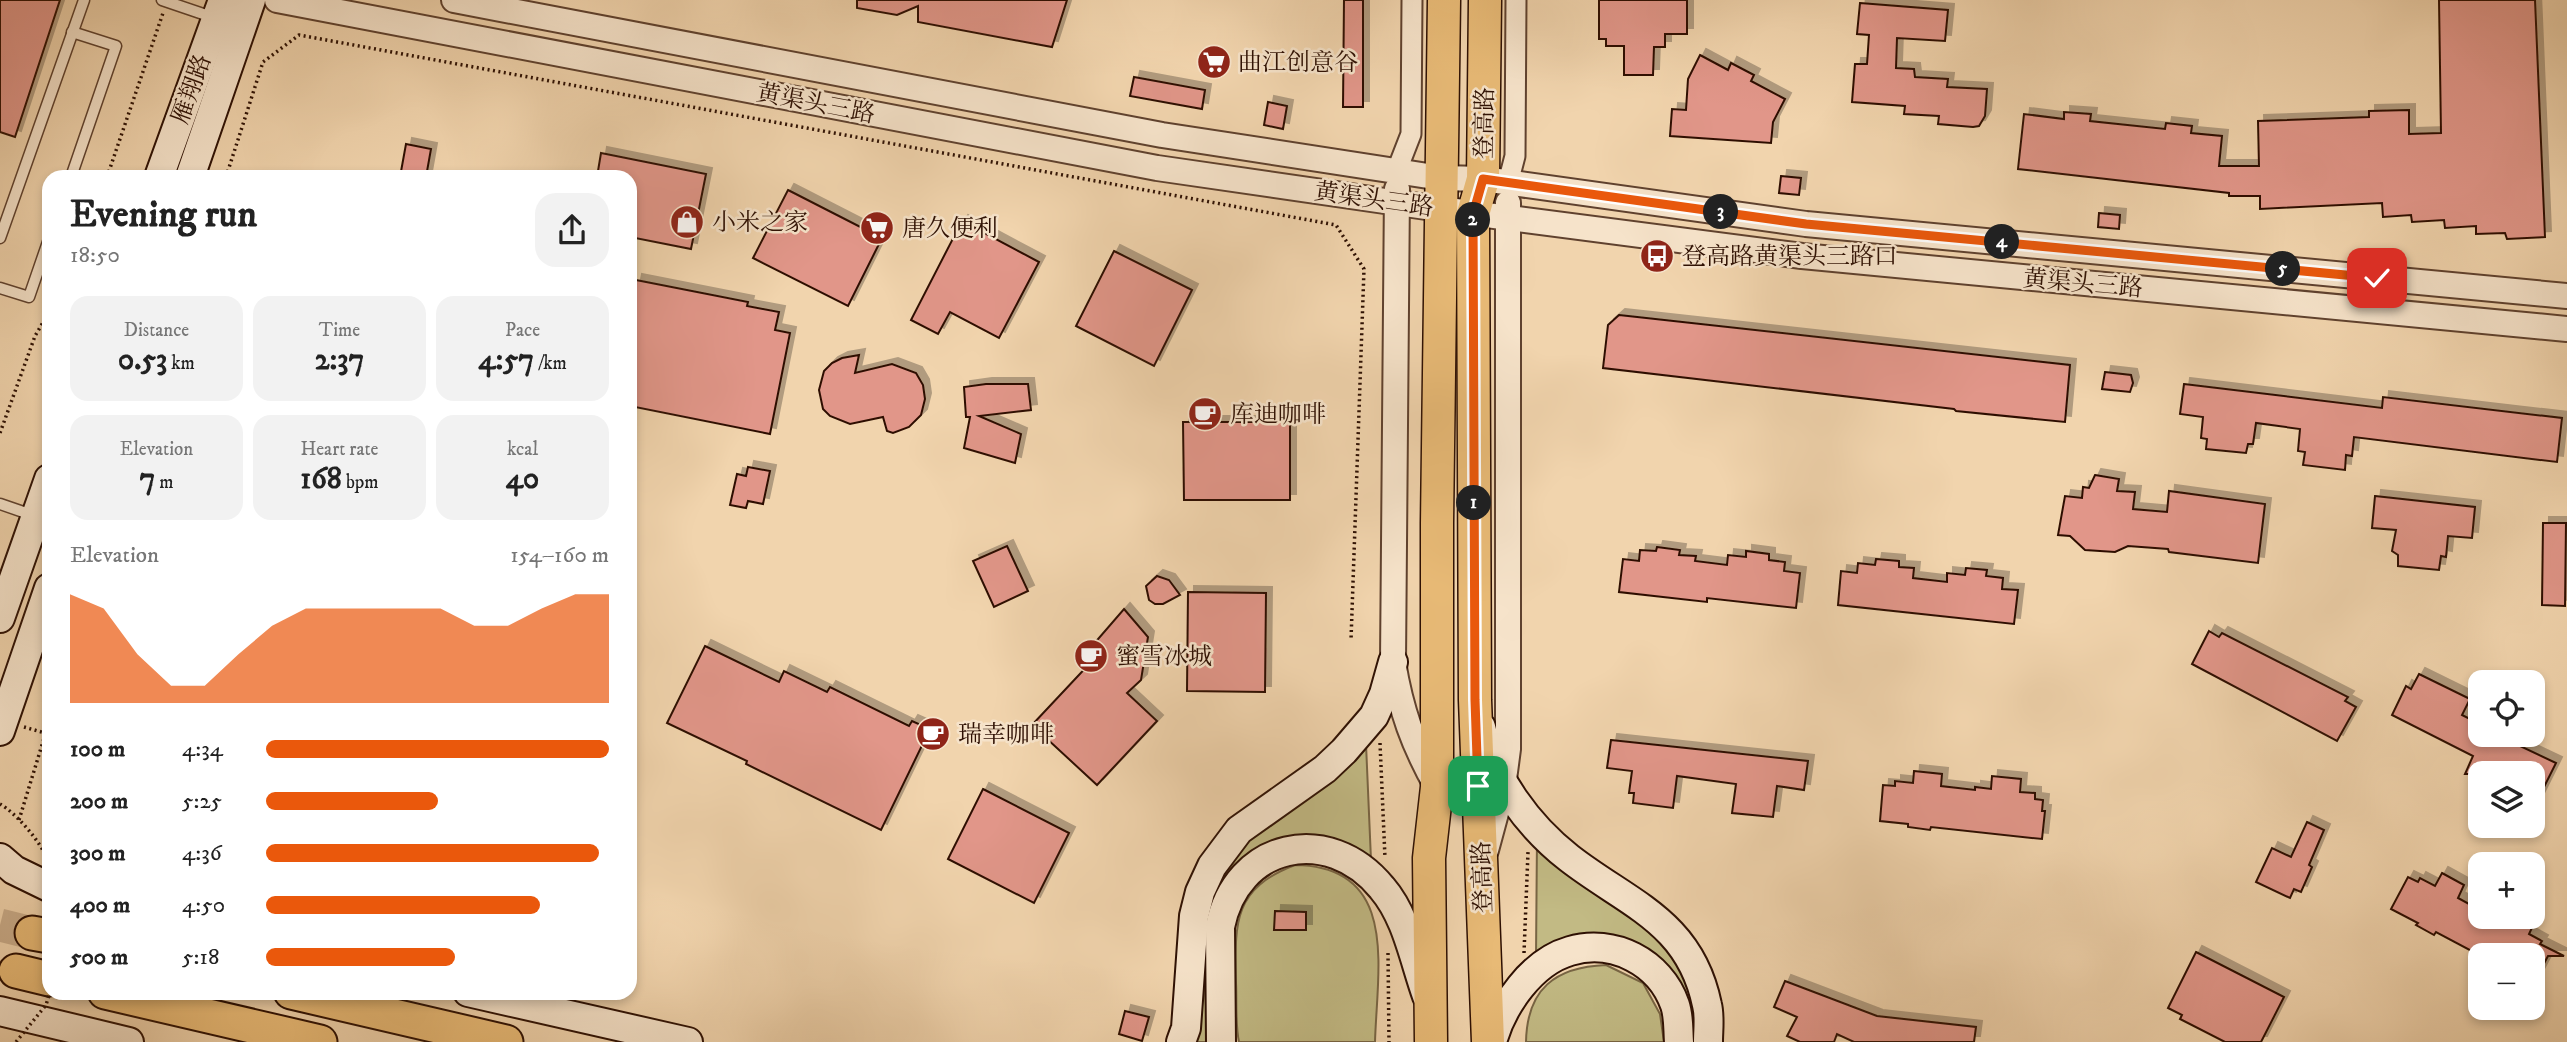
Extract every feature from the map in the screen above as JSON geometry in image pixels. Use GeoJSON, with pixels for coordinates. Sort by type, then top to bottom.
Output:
{"type":"FeatureCollection","features":[{"type":"Feature","properties":{"kind":"highway"},"geometry":{"type":"LineString","coordinates":[[16,971],[42,977]]}},
{"type":"Feature","properties":{"kind":"highway"},"geometry":{"type":"LineString","coordinates":[[140,1000],[320,1042]]}},
{"type":"Feature","properties":{"kind":"highway"},"geometry":{"type":"LineString","coordinates":[[325,1000],[506,1042]]}},
{"type":"Feature","properties":{"kind":"main road","name":"雁翔路"},"geometry":{"type":"LineString","coordinates":[[192,170],[251,0]]}},
{"type":"Feature","properties":{"kind":"main road","name":"登高路"},"geometry":{"type":"LineString","coordinates":[[1431,1042],[1429,858],[1437,787],[1440,194],[1444,0]]}},
{"type":"Feature","properties":{"kind":"main road","name":"登高路"},"geometry":{"type":"LineString","coordinates":[[1485,0],[1496,181],[1473,214],[1475,700],[1490,1042]]}},
{"type":"Feature","properties":{"kind":"main road","name":"雁翔路"},"geometry":{"type":"LineString","coordinates":[[162,170],[220,9]]}},
{"type":"Feature","properties":{"kind":"main road"},"geometry":{"type":"LineString","coordinates":[[0,618],[42,498]]}},
{"type":"Feature","properties":{"kind":"main road"},"geometry":{"type":"LineString","coordinates":[[0,731],[42,608]]}},
{"type":"Feature","properties":{"kind":"main road"},"geometry":{"type":"LineString","coordinates":[[1181,1042],[1186,1028],[1194,916],[1200,892],[1212,866],[1239,831],[1325,769],[1351,742],[1374,716],[1384,694],[1393,662]]}},
{"type":"Feature","properties":{"kind":"main road"},"geometry":{"type":"LineString","coordinates":[[1475,700],[1484,740],[1504,782],[1530,819],[1567,857],[1653,914],[1671,931],[1686,952],[1700,979],[1708,1006],[1708,1042]]}},
{"type":"Feature","properties":{"kind":"main road"},"geometry":{"type":"LineString","coordinates":[[1221,1042],[1220,927],[1223,909],[1243,877],[1257,864],[1295,848],[1318,849],[1340,855],[1361,868],[1380,885],[1403,923],[1431,1007]]}},
{"type":"Feature","properties":{"kind":"main road"},"geometry":{"type":"LineString","coordinates":[[0,858],[15,870],[42,884]]}},
{"type":"Feature","properties":{"kind":"main road"},"geometry":{"type":"LineString","coordinates":[[0,883],[42,892]]}},
{"type":"Feature","properties":{"kind":"main road"},"geometry":{"type":"LineString","coordinates":[[1490,1042],[1506,1008],[1522,986],[1546,964],[1570,951],[1601,947],[1635,957],[1660,978],[1675,1004],[1679,1042]]}},
{"type":"Feature","properties":{"kind":"main road"},"geometry":{"type":"LineString","coordinates":[[503,1000],[688,1042]]}},
{"type":"Feature","properties":{"kind":"main road"},"geometry":{"type":"LineString","coordinates":[[0,1011],[129,1042]]}},
{"type":"Feature","properties":{"kind":"street","name":"黄渠头三路"},"geometry":{"type":"LineString","coordinates":[[277,0],[1157,168],[1397,202],[1496,181],[1806,224],[2567,296]]}},
{"type":"Feature","properties":{"kind":"street","name":"黄渠头三路"},"geometry":{"type":"LineString","coordinates":[[454,0],[1162,135],[1397,170],[1473,214],[1802,256],[2567,329]]}},
{"type":"Feature","properties":{"kind":"street"},"geometry":{"type":"LineString","coordinates":[[1412,0],[1411,134],[1397,170],[1393,662],[1398,691],[1414,745],[1437,787]]}},
{"type":"Feature","properties":{"kind":"street"},"geometry":{"type":"LineString","coordinates":[[1482,872],[1504,782],[1508,749],[1508,218],[1496,181],[1516,156],[1516,0]]}},
{"type":"Feature","properties":{"kind":"lane"},"geometry":{"type":"LineString","coordinates":[[0,238],[84,0]]}},
{"type":"Feature","properties":{"kind":"lane"},"geometry":{"type":"LineString","coordinates":[[164,1],[220,9]]}},
{"type":"Feature","properties":{"kind":"lane"},"geometry":{"type":"LineString","coordinates":[[72,32],[116,46],[73,170]]}},
{"type":"Feature","properties":{"kind":"lane"},"geometry":{"type":"LineString","coordinates":[[0,288],[29,297],[42,259]]}},
{"type":"Feature","properties":{"kind":"lane"},"geometry":{"type":"LineString","coordinates":[[0,504],[35,516]]}},
{"type":"Feature","properties":{"kind":"path"},"geometry":{"type":"LineString","coordinates":[[109,170],[164,1]]}},
{"type":"Feature","properties":{"kind":"path"},"geometry":{"type":"LineString","coordinates":[[228,170],[263,62],[299,35],[1336,225],[1364,269],[1351,640]]}},
{"type":"Feature","properties":{"kind":"path"},"geometry":{"type":"LineString","coordinates":[[0,433],[35,335],[42,324]]}},
{"type":"Feature","properties":{"kind":"path"},"geometry":{"type":"LineString","coordinates":[[19,820],[42,745]]}},
{"type":"Feature","properties":{"kind":"path"},"geometry":{"type":"LineString","coordinates":[[0,804],[9,809],[42,848]]}},
{"type":"Feature","properties":{"kind":"path"},"geometry":{"type":"LineString","coordinates":[[1522,986],[1530,819]]}},
{"type":"Feature","properties":{"kind":"path"},"geometry":{"type":"LineString","coordinates":[[16,1042],[48,1000]]}},
{"type":"Feature","properties":{"kind":"shaded area"},"geometry":{"type":"Polygon","coordinates":[[[1366,744],[1371,860],[1293,838],[1266,845],[1237,866],[1223,887],[1213,910],[1207,936],[1205,991],[1209,1042],[1192,1042],[1203,914],[1231,853],[1366,744]]]}},
{"type":"Feature","properties":{"kind":"shaded area"},"geometry":{"type":"Polygon","coordinates":[[[1537,837],[1638,914],[1681,964],[1696,1011],[1699,1042],[1691,1042],[1667,967],[1536,956],[1537,837]]]}},
{"type":"Feature","properties":{"kind":"shaded area"},"geometry":{"type":"Polygon","coordinates":[[[1295,865],[1329,870],[1352,883],[1367,902],[1375,926],[1378,954],[1375,1042],[1239,1042],[1236,943],[1241,911],[1248,897],[1259,885],[1295,865]]]}},
{"type":"Feature","properties":{"kind":"shaded area"},"geometry":{"type":"Polygon","coordinates":[[[1606,965],[1643,983],[1660,1014],[1664,1042],[1526,1042],[1532,1008],[1547,984],[1572,970],[1606,965]]]}},
{"type":"Feature","properties":{"kind":"building"},"geometry":{"type":"Polygon","coordinates":[[[0,0],[60,0],[15,137],[0,132],[0,0]]]}},
{"type":"Feature","properties":{"kind":"building"},"geometry":{"type":"Polygon","coordinates":[[[857,0],[1067,0],[1052,47],[918,22],[918,6],[897,15],[857,8],[857,0]]]}},
{"type":"Feature","properties":{"kind":"building"},"geometry":{"type":"Polygon","coordinates":[[[1344,0],[1363,0],[1363,107],[1343,107],[1344,0]]]}},
{"type":"Feature","properties":{"kind":"building"},"geometry":{"type":"Polygon","coordinates":[[[1599,0],[1687,0],[1687,34],[1665,34],[1665,47],[1654,47],[1653,75],[1624,75],[1624,46],[1606,46],[1606,39],[1599,39],[1599,0]]]}},
{"type":"Feature","properties":{"kind":"building"},"geometry":{"type":"Polygon","coordinates":[[[2439,0],[2535,0],[2545,237],[2507,239],[2505,233],[2476,234],[2476,226],[2445,228],[2444,220],[2412,222],[2411,215],[2383,217],[2382,203],[2260,209],[2260,196],[2229,196],[2229,193],[2018,169],[2024,114],[2064,119],[2064,112],[2091,114],[2090,121],[2165,129],[2166,123],[2192,126],[2191,133],[2222,136],[2219,166],[2259,166],[2258,121],[2369,117],[2369,111],[2409,110],[2409,134],[2441,133],[2439,0]]]}},
{"type":"Feature","properties":{"kind":"building"},"geometry":{"type":"Polygon","coordinates":[[[1860,3],[1948,10],[1945,41],[1897,38],[1896,68],[1914,69],[1915,77],[1948,79],[1947,87],[1987,89],[1985,116],[1979,126],[1938,124],[1939,116],[1904,114],[1905,106],[1852,102],[1855,64],[1867,64],[1869,35],[1857,34],[1860,3]]]}},
{"type":"Feature","properties":{"kind":"building"},"geometry":{"type":"Polygon","coordinates":[[[1700,55],[1728,70],[1731,63],[1754,75],[1751,81],[1785,99],[1773,122],[1771,143],[1670,136],[1672,109],[1686,110],[1688,79],[1700,55]]]}},
{"type":"Feature","properties":{"kind":"building"},"geometry":{"type":"Polygon","coordinates":[[[1134,77],[1205,90],[1202,109],[1130,96],[1134,77]]]}},
{"type":"Feature","properties":{"kind":"building"},"geometry":{"type":"Polygon","coordinates":[[[1268,102],[1287,106],[1283,129],[1264,125],[1268,102]]]}},
{"type":"Feature","properties":{"kind":"building"},"geometry":{"type":"Polygon","coordinates":[[[406,144],[431,149],[427,170],[401,170],[406,144]]]}},
{"type":"Feature","properties":{"kind":"building"},"geometry":{"type":"Polygon","coordinates":[[[601,153],[706,174],[691,249],[637,238],[637,170],[598,170],[601,153]]]}},
{"type":"Feature","properties":{"kind":"building"},"geometry":{"type":"Polygon","coordinates":[[[1781,176],[1801,178],[1799,195],[1779,193],[1781,176]]]}},
{"type":"Feature","properties":{"kind":"building"},"geometry":{"type":"Polygon","coordinates":[[[788,190],[882,238],[848,306],[753,258],[788,190]]]}},
{"type":"Feature","properties":{"kind":"building"},"geometry":{"type":"Polygon","coordinates":[[[2099,213],[2120,215],[2119,229],[2098,227],[2099,213]]]}},
{"type":"Feature","properties":{"kind":"building"},"geometry":{"type":"Polygon","coordinates":[[[962,221],[1039,262],[999,338],[950,312],[938,334],[911,320],[962,221]]]}},
{"type":"Feature","properties":{"kind":"building"},"geometry":{"type":"Polygon","coordinates":[[[1114,251],[1192,290],[1154,366],[1076,326],[1114,251]]]}},
{"type":"Feature","properties":{"kind":"building"},"geometry":{"type":"Polygon","coordinates":[[[637,280],[748,302],[747,306],[779,312],[775,330],[790,333],[770,434],[637,407],[637,280]]]}},
{"type":"Feature","properties":{"kind":"building"},"geometry":{"type":"Polygon","coordinates":[[[1619,315],[2070,365],[2065,422],[1603,368],[1608,325],[1619,315]]]}},
{"type":"Feature","properties":{"kind":"building"},"geometry":{"type":"Polygon","coordinates":[[[859,355],[855,373],[892,364],[916,373],[923,385],[925,399],[921,415],[909,427],[893,433],[887,431],[883,417],[850,424],[830,416],[823,409],[819,390],[824,371],[842,358],[859,355]]]}},
{"type":"Feature","properties":{"kind":"building"},"geometry":{"type":"Polygon","coordinates":[[[2105,372],[2131,375],[2133,383],[2130,392],[2102,389],[2105,372]]]}},
{"type":"Feature","properties":{"kind":"building"},"geometry":{"type":"Polygon","coordinates":[[[1028,384],[1031,410],[979,416],[1021,434],[1015,463],[964,448],[970,417],[966,417],[964,387],[1028,384]]]}},
{"type":"Feature","properties":{"kind":"building"},"geometry":{"type":"Polygon","coordinates":[[[2184,384],[2382,408],[2383,397],[2562,418],[2557,462],[2354,437],[2352,456],[2346,455],[2345,470],[2303,465],[2305,452],[2298,451],[2300,429],[2256,423],[2253,444],[2248,444],[2246,453],[2206,449],[2207,439],[2201,438],[2203,417],[2180,414],[2184,384]]]}},
{"type":"Feature","properties":{"kind":"building"},"geometry":{"type":"Polygon","coordinates":[[[1183,422],[1290,422],[1290,500],[1184,500],[1183,422]]]}},
{"type":"Feature","properties":{"kind":"building"},"geometry":{"type":"Polygon","coordinates":[[[748,467],[770,471],[763,504],[748,501],[746,508],[730,505],[737,474],[746,476],[748,467]]]}},
{"type":"Feature","properties":{"kind":"building"},"geometry":{"type":"Polygon","coordinates":[[[2095,475],[2119,479],[2117,491],[2135,492],[2133,509],[2167,512],[2169,491],[2265,504],[2258,563],[2169,552],[2168,549],[2128,546],[2115,552],[2085,550],[2070,536],[2058,535],[2065,496],[2082,498],[2083,487],[2089,488],[2095,475]]]}},
{"type":"Feature","properties":{"kind":"building"},"geometry":{"type":"Polygon","coordinates":[[[2375,496],[2475,507],[2472,538],[2448,536],[2446,557],[2441,556],[2439,570],[2398,566],[2398,555],[2392,551],[2396,530],[2372,528],[2375,496]]]}},
{"type":"Feature","properties":{"kind":"building"},"geometry":{"type":"Polygon","coordinates":[[[2543,523],[2566,523],[2565,606],[2542,605],[2543,523]]]}},
{"type":"Feature","properties":{"kind":"building"},"geometry":{"type":"Polygon","coordinates":[[[1007,546],[1028,591],[994,607],[973,561],[1007,546]]]}},
{"type":"Feature","properties":{"kind":"building"},"geometry":{"type":"Polygon","coordinates":[[[1657,547],[1680,550],[1679,555],[1696,556],[1695,561],[1727,565],[1728,555],[1746,557],[1746,551],[1769,554],[1769,560],[1785,562],[1784,571],[1800,573],[1796,608],[1619,592],[1623,559],[1639,561],[1640,550],[1656,551],[1657,547]]]}},
{"type":"Feature","properties":{"kind":"building"},"geometry":{"type":"Polygon","coordinates":[[[1876,559],[1899,561],[1899,567],[1914,568],[1913,578],[1947,582],[1947,573],[1965,575],[1966,568],[1987,570],[1986,576],[2003,578],[2002,589],[2018,590],[2014,624],[1838,605],[1841,571],[1857,573],[1858,563],[1875,565],[1876,559]]]}},
{"type":"Feature","properties":{"kind":"building"},"geometry":{"type":"Polygon","coordinates":[[[1157,576],[1169,580],[1180,595],[1163,604],[1155,604],[1149,600],[1146,586],[1157,576]]]}},
{"type":"Feature","properties":{"kind":"building"},"geometry":{"type":"Polygon","coordinates":[[[1188,592],[1266,593],[1265,692],[1187,691],[1188,592]]]}},
{"type":"Feature","properties":{"kind":"building"},"geometry":{"type":"Polygon","coordinates":[[[1124,609],[1148,637],[1141,680],[1127,693],[1157,721],[1097,785],[1032,725],[1093,660],[1086,653],[1124,609]]]}},
{"type":"Feature","properties":{"kind":"building"},"geometry":{"type":"Polygon","coordinates":[[[2209,631],[2219,637],[2222,633],[2348,697],[2345,701],[2356,707],[2337,741],[2192,664],[2209,631]]]}},
{"type":"Feature","properties":{"kind":"building"},"geometry":{"type":"Polygon","coordinates":[[[705,646],[779,682],[784,671],[827,692],[830,687],[909,726],[912,721],[930,729],[881,830],[667,723],[705,646]]]}},
{"type":"Feature","properties":{"kind":"building"},"geometry":{"type":"Polygon","coordinates":[[[2419,674],[2468,698],[2462,715],[2468,718],[2468,747],[2522,747],[2556,763],[2545,785],[2545,761],[2471,761],[2473,756],[2392,715],[2406,686],[2411,689],[2419,674]]]}},
{"type":"Feature","properties":{"kind":"building"},"geometry":{"type":"Polygon","coordinates":[[[1611,740],[1808,761],[1804,790],[1777,786],[1773,817],[1732,813],[1736,784],[1677,776],[1673,808],[1633,803],[1634,793],[1629,793],[1632,771],[1607,768],[1611,740]]]}},
{"type":"Feature","properties":{"kind":"building"},"geometry":{"type":"Polygon","coordinates":[[[1914,771],[1942,774],[1941,786],[1975,790],[1975,787],[1991,789],[1992,776],[2021,779],[2020,792],[2035,793],[2035,799],[2043,800],[2042,811],[2045,811],[2042,839],[1931,827],[1930,830],[1880,821],[1883,785],[1895,786],[1895,781],[1913,783],[1914,771]]]}},
{"type":"Feature","properties":{"kind":"building"},"geometry":{"type":"Polygon","coordinates":[[[983,789],[1069,833],[1034,903],[948,859],[983,789]]]}},
{"type":"Feature","properties":{"kind":"building"},"geometry":{"type":"Polygon","coordinates":[[[2307,822],[2324,830],[2301,892],[2294,889],[2290,898],[2256,882],[2272,848],[2291,857],[2307,822]]]}},
{"type":"Feature","properties":{"kind":"building"},"geometry":{"type":"Polygon","coordinates":[[[2442,873],[2464,885],[2458,898],[2468,903],[2468,929],[2531,929],[2529,934],[2542,941],[2468,943],[2468,949],[2436,932],[2434,935],[2391,909],[2408,877],[2418,882],[2420,878],[2435,886],[2442,873]]]}},
{"type":"Feature","properties":{"kind":"building"},"geometry":{"type":"Polygon","coordinates":[[[1275,911],[1306,912],[1306,930],[1274,930],[1275,911]]]}},
{"type":"Feature","properties":{"kind":"building"},"geometry":{"type":"Polygon","coordinates":[[[2545,946],[2564,956],[2548,956],[2545,962],[2545,946]]]}},
{"type":"Feature","properties":{"kind":"building"},"geometry":{"type":"Polygon","coordinates":[[[2196,952],[2284,997],[2261,1042],[2225,1042],[2180,1019],[2182,1015],[2168,1008],[2196,952]]]}},
{"type":"Feature","properties":{"kind":"building"},"geometry":{"type":"Polygon","coordinates":[[[1785,981],[1877,1016],[1976,1027],[1974,1042],[1854,1042],[1837,1034],[1834,1042],[1800,1042],[1787,1036],[1797,1017],[1774,1007],[1785,981]]]}},
{"type":"Feature","properties":{"kind":"building"},"geometry":{"type":"Polygon","coordinates":[[[1125,1011],[1149,1017],[1142,1041],[1119,1034],[1125,1011]]]}},
{"type":"Feature","properties":{"kind":"tunnel"},"geometry":{"type":"LineString","coordinates":[[0,925],[32,933]]}},
{"type":"Feature","properties":{"kind":"place","name":"曲江创意谷"},"geometry":{"type":"Point","coordinates":[1214,62]}},
{"type":"Feature","properties":{"kind":"place","name":"小米之家"},"geometry":{"type":"Point","coordinates":[687,222]}},
{"type":"Feature","properties":{"kind":"place","name":"唐久便利"},"geometry":{"type":"Point","coordinates":[877,228]}},
{"type":"Feature","properties":{"kind":"place","name":"登高路黄渠头三路口"},"geometry":{"type":"Point","coordinates":[1657,256]}},
{"type":"Feature","properties":{"kind":"place","name":"库迪咖啡"},"geometry":{"type":"Point","coordinates":[1205,414]}},
{"type":"Feature","properties":{"kind":"place","name":"蜜雪冰城"},"geometry":{"type":"Point","coordinates":[1091,656]}},
{"type":"Feature","properties":{"kind":"place","name":"瑞幸咖啡"},"geometry":{"type":"Point","coordinates":[933,734]}},
{"type":"Feature","properties":{"kind":"route"},"geometry":{"type":"LineString","coordinates":[[1478,786],[1475,700],[1473,214],[1483,179],[1806,224],[2377,278]]}}]}
